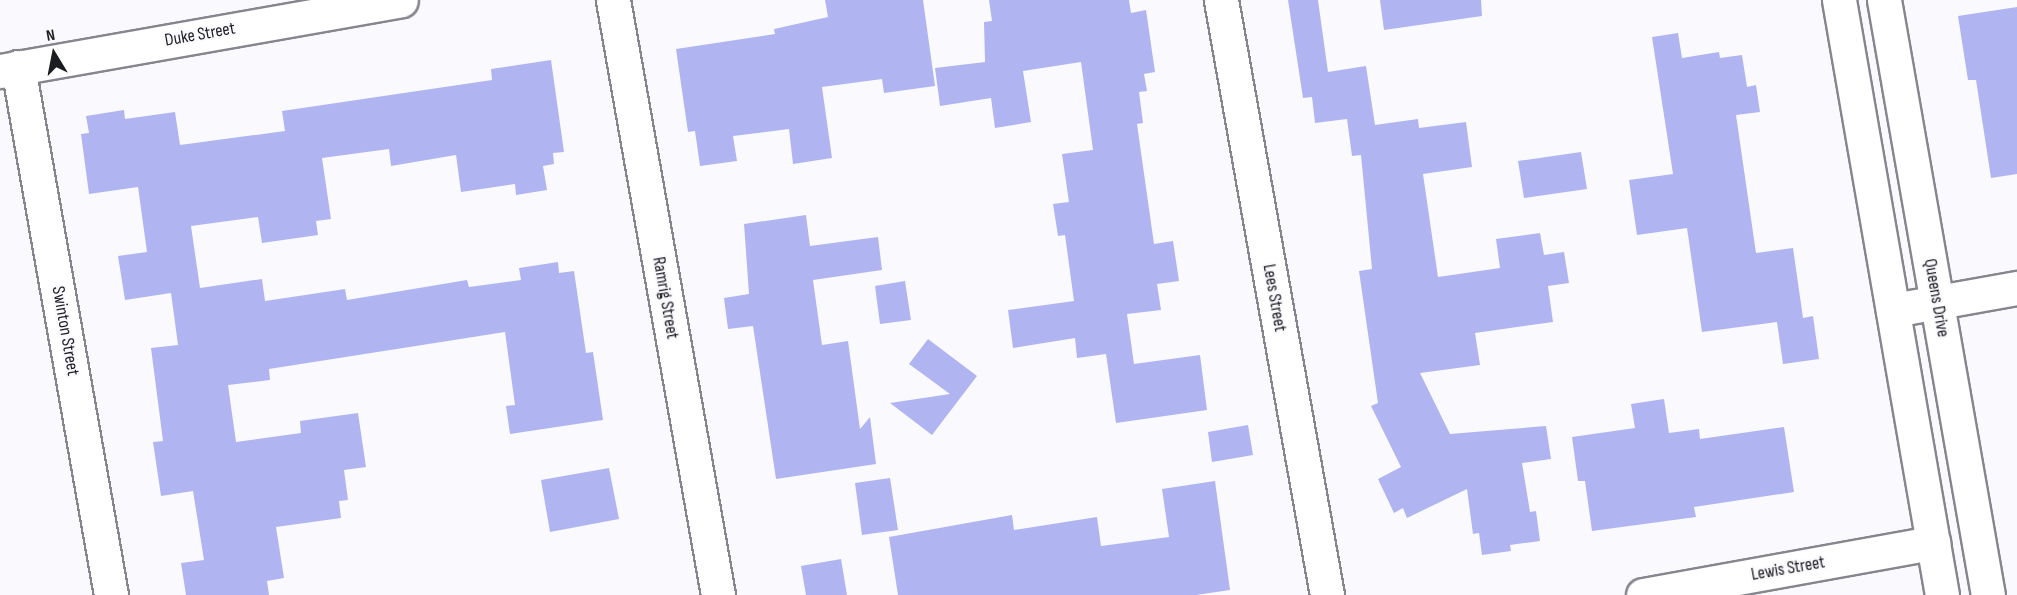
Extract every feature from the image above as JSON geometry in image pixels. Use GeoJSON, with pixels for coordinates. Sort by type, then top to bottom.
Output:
{"type":"FeatureCollection","features":[{"type":"Feature","properties":{"kind":"street","name":"Duke Street"},"geometry":{"type":"LineString","coordinates":[[9,69],[401,0]]}},
{"type":"Feature","properties":{"kind":"street","name":"Ramrig Street"},"geometry":{"type":"LineString","coordinates":[[613,0],[718,595]]}},
{"type":"Feature","properties":{"kind":"street","name":"Lees Street"},"geometry":{"type":"LineString","coordinates":[[1221,0],[1327,595]]}},
{"type":"Feature","properties":{"kind":"street"},"geometry":{"type":"LineString","coordinates":[[1839,0],[1942,595]]}},
{"type":"Feature","properties":{"kind":"street","name":"Queens Drive"},"geometry":{"type":"LineString","coordinates":[[1884,0],[1988,595]]}},
{"type":"Feature","properties":{"kind":"street","name":"Swinton Street"},"geometry":{"type":"LineString","coordinates":[[9,69],[111,595]]}},
{"type":"Feature","properties":{"kind":"street"},"geometry":{"type":"LineString","coordinates":[[1893,310],[2017,288]]}},
{"type":"Feature","properties":{"kind":"street","name":"Lewis Street"},"geometry":{"type":"LineString","coordinates":[[1643,595],[1933,543]]}},
{"type":"Feature","properties":{"kind":"building"},"geometry":{"type":"Polygon","coordinates":[[[825,0],[923,0],[935,86],[884,93],[882,79],[822,87],[832,158],[793,164],[789,129],[733,136],[737,161],[700,166],[695,131],[688,132],[676,49],[775,34],[774,29],[828,17],[825,0]]]}},
{"type":"Feature","properties":{"kind":"building"},"geometry":{"type":"Polygon","coordinates":[[[989,0],[1129,0],[1131,13],[1146,10],[1155,72],[1144,74],[1147,91],[1139,92],[1143,123],[1137,124],[1154,244],[1173,241],[1179,281],[1157,284],[1161,310],[1127,314],[1134,364],[1200,355],[1207,410],[1116,423],[1106,354],[1077,358],[1075,338],[1013,348],[1008,310],[1074,301],[1065,235],[1058,236],[1053,204],[1069,202],[1062,154],[1093,150],[1081,62],[1023,71],[1031,122],[995,128],[991,98],[940,106],[935,68],[985,62],[984,22],[992,21],[989,0]]]}},
{"type":"Feature","properties":{"kind":"building"},"geometry":{"type":"Polygon","coordinates":[[[1288,0],[1318,0],[1328,72],[1366,66],[1375,125],[1418,119],[1419,128],[1466,122],[1472,167],[1423,174],[1438,277],[1500,268],[1496,239],[1540,233],[1544,255],[1564,252],[1569,283],[1548,286],[1553,322],[1475,333],[1480,365],[1420,373],[1450,434],[1546,426],[1551,459],[1522,463],[1530,512],[1536,511],[1540,541],[1510,545],[1511,551],[1482,555],[1479,533],[1473,534],[1467,489],[1407,518],[1403,508],[1394,513],[1378,479],[1401,467],[1371,406],[1378,403],[1359,271],[1372,269],[1361,155],[1352,156],[1347,119],[1315,123],[1312,97],[1303,98],[1288,0]]]}},
{"type":"Feature","properties":{"kind":"building"},"geometry":{"type":"Polygon","coordinates":[[[1380,0],[1481,0],[1482,16],[1384,30],[1380,0]]]}},
{"type":"Feature","properties":{"kind":"building"},"geometry":{"type":"Polygon","coordinates":[[[2017,7],[2017,174],[1991,178],[1976,80],[1968,80],[1958,16],[2017,7]]]}},
{"type":"Feature","properties":{"kind":"building"},"geometry":{"type":"Polygon","coordinates":[[[1678,33],[1682,58],[1719,52],[1720,58],[1742,55],[1747,87],[1756,85],[1760,112],[1736,115],[1756,253],[1793,248],[1803,318],[1813,316],[1819,359],[1783,364],[1777,322],[1702,332],[1687,228],[1637,235],[1629,180],[1673,174],[1652,37],[1678,33]]]}},
{"type":"Feature","properties":{"kind":"building"},"geometry":{"type":"Polygon","coordinates":[[[551,60],[564,152],[553,153],[554,164],[543,166],[547,190],[516,195],[515,184],[461,192],[456,155],[391,166],[389,149],[322,158],[331,219],[316,221],[318,235],[262,243],[258,217],[191,226],[200,288],[262,279],[265,301],[345,289],[347,300],[467,280],[469,287],[521,280],[519,268],[558,262],[559,273],[574,271],[586,353],[593,352],[603,420],[510,434],[506,406],[515,405],[505,332],[269,369],[270,380],[228,385],[236,442],[301,433],[300,421],[358,413],[366,467],[344,470],[348,500],[339,501],[341,518],[276,527],[284,578],[267,581],[269,595],[186,595],[181,563],[204,560],[193,491],[161,496],[153,442],[163,441],[151,348],[178,345],[171,293],[125,300],[118,256],[147,252],[138,187],[89,194],[81,134],[89,133],[86,116],[124,110],[125,119],[175,112],[180,145],[285,131],[282,111],[492,80],[491,69],[551,60]]]}},
{"type":"Feature","properties":{"kind":"building"},"geometry":{"type":"Polygon","coordinates":[[[1581,152],[1587,189],[1524,198],[1518,161],[1581,152]]]}},
{"type":"Feature","properties":{"kind":"building"},"geometry":{"type":"Polygon","coordinates":[[[806,215],[810,246],[878,237],[882,270],[813,280],[822,345],[848,341],[860,429],[870,417],[876,464],[776,479],[753,326],[728,329],[724,298],[749,294],[744,224],[806,215]]]}},
{"type":"Feature","properties":{"kind":"building"},"geometry":{"type":"Polygon","coordinates":[[[905,281],[911,320],[880,324],[875,286],[905,281]]]}},
{"type":"Feature","properties":{"kind":"building"},"geometry":{"type":"Polygon","coordinates":[[[928,339],[977,376],[932,435],[890,403],[950,394],[909,364],[928,339]]]}},
{"type":"Feature","properties":{"kind":"building"},"geometry":{"type":"Polygon","coordinates":[[[1664,399],[1669,433],[1699,429],[1700,439],[1784,427],[1794,492],[1694,507],[1696,517],[1592,531],[1585,481],[1578,481],[1572,437],[1635,428],[1631,404],[1664,399]]]}},
{"type":"Feature","properties":{"kind":"building"},"geometry":{"type":"Polygon","coordinates":[[[1248,425],[1253,455],[1212,462],[1208,432],[1248,425]]]}},
{"type":"Feature","properties":{"kind":"building"},"geometry":{"type":"Polygon","coordinates":[[[609,468],[619,519],[550,532],[541,480],[609,468]]]}},
{"type":"Feature","properties":{"kind":"building"},"geometry":{"type":"Polygon","coordinates":[[[890,478],[898,530],[862,535],[855,483],[890,478]]]}},
{"type":"Feature","properties":{"kind":"building"},"geometry":{"type":"Polygon","coordinates":[[[1215,481],[1230,590],[1196,595],[898,595],[889,537],[1012,515],[1014,530],[1097,517],[1101,546],[1169,537],[1162,489],[1215,481]]]}},
{"type":"Feature","properties":{"kind":"building"},"geometry":{"type":"Polygon","coordinates":[[[841,559],[847,595],[806,595],[801,566],[841,559]]]}}]}
